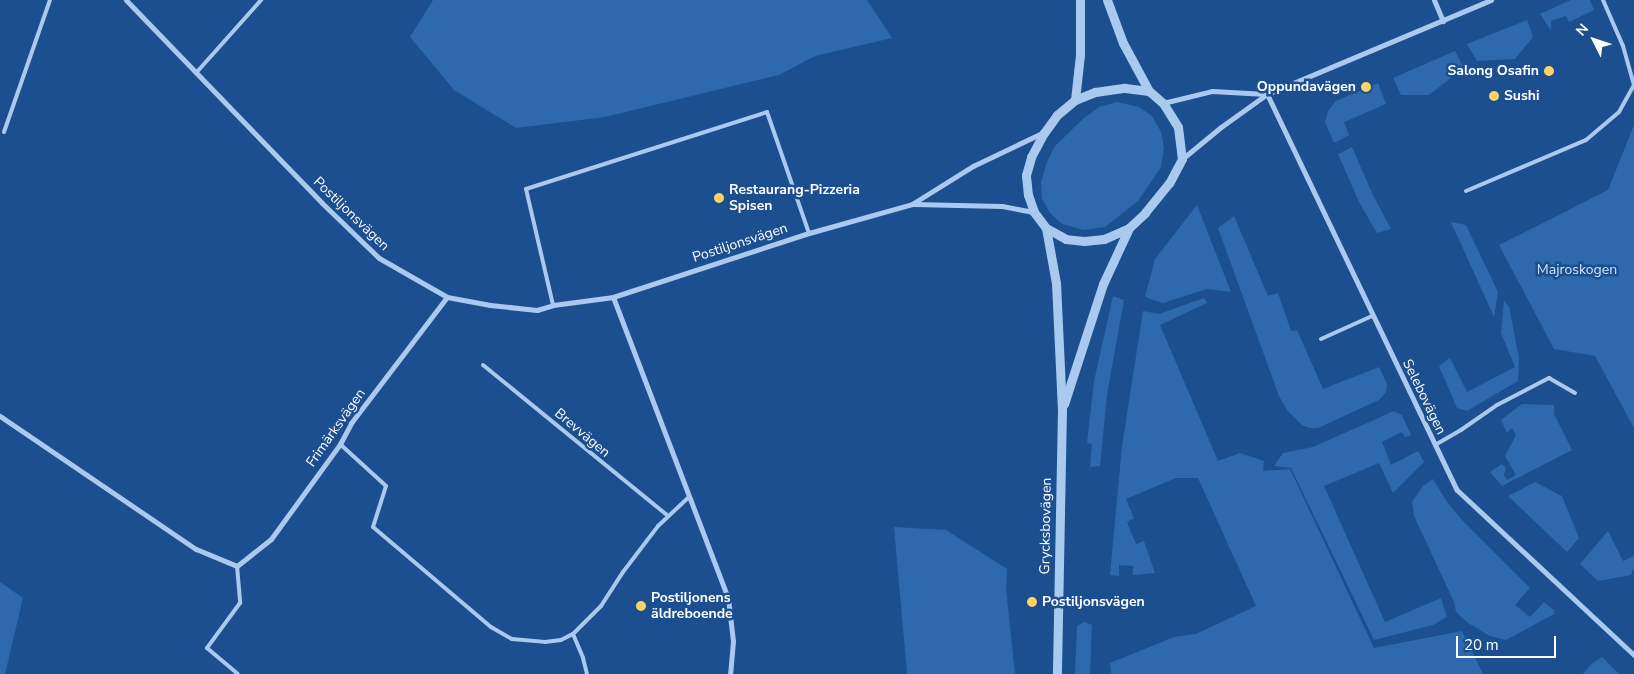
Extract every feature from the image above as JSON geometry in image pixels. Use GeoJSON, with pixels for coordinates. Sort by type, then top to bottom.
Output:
{"type":"FeatureCollection","features":[{"type":"Feature","properties":{"kind":"street","name":"Postiljonsvägen"},"geometry":{"type":"LineString","coordinates":[[126,0],[322,203],[379,258],[448,297],[490,305],[537,310],[553,305],[613,297],[809,233],[912,204],[973,166],[1044,133]]}},
{"type":"Feature","properties":{"kind":"street"},"geometry":{"type":"LineString","coordinates":[[1076,100],[1080,55],[1080,0]]}},
{"type":"Feature","properties":{"kind":"street"},"geometry":{"type":"LineString","coordinates":[[1107,0],[1123,43],[1149,91],[1163,103],[1178,127],[1182,159]]}},
{"type":"Feature","properties":{"kind":"street"},"geometry":{"type":"LineString","coordinates":[[1434,0],[1443,21]]}},
{"type":"Feature","properties":{"kind":"street"},"geometry":{"type":"LineString","coordinates":[[1149,91],[1125,88],[1095,92],[1076,100],[1057,115],[1044,133],[1031,157],[1026,175],[1028,195],[1034,212],[1046,228],[1066,239],[1084,241],[1104,238],[1129,228],[1145,213],[1169,183],[1182,159],[1267,94],[1492,0]]}},
{"type":"Feature","properties":{"kind":"street"},"geometry":{"type":"LineString","coordinates":[[1163,103],[1212,91],[1267,94]]}},
{"type":"Feature","properties":{"kind":"street","name":"Selebovägen"},"geometry":{"type":"LineString","coordinates":[[1267,94],[1457,490],[1634,655]]}},
{"type":"Feature","properties":{"kind":"street","name":"Postiljonsvägen"},"geometry":{"type":"LineString","coordinates":[[912,204],[1002,206],[1034,212]]}},
{"type":"Feature","properties":{"kind":"street","name":"Grycksbovägen"},"geometry":{"type":"LineString","coordinates":[[1046,228],[1056,283],[1062,409],[1057,674]]}},
{"type":"Feature","properties":{"kind":"street","name":"Grycksbovägen"},"geometry":{"type":"LineString","coordinates":[[1062,409],[1103,284],[1129,228]]}},
{"type":"Feature","properties":{"kind":"street","name":"Frimärksvägen"},"geometry":{"type":"LineString","coordinates":[[238,566],[271,539],[340,444],[350,424],[448,297]]}},
{"type":"Feature","properties":{"kind":"street"},"geometry":{"type":"LineString","coordinates":[[613,297],[728,598],[733,641],[730,674]]}},
{"type":"Feature","properties":{"kind":"street"},"geometry":{"type":"LineString","coordinates":[[0,416],[196,549],[238,566]]}},
{"type":"Feature","properties":{"kind":"lane"},"geometry":{"type":"LineString","coordinates":[[4,132],[50,0]]}},
{"type":"Feature","properties":{"kind":"lane"},"geometry":{"type":"LineString","coordinates":[[196,73],[261,0]]}},
{"type":"Feature","properties":{"kind":"lane"},"geometry":{"type":"LineString","coordinates":[[1466,191],[1586,140],[1619,112],[1634,85],[1623,46],[1603,0]]}},
{"type":"Feature","properties":{"kind":"lane"},"geometry":{"type":"LineString","coordinates":[[553,305],[526,189],[768,112],[809,233]]}},
{"type":"Feature","properties":{"kind":"lane"},"geometry":{"type":"LineString","coordinates":[[1321,339],[1372,316]]}},
{"type":"Feature","properties":{"kind":"lane","name":"Brevvägen"},"geometry":{"type":"LineString","coordinates":[[483,365],[668,516]]}},
{"type":"Feature","properties":{"kind":"lane"},"geometry":{"type":"LineString","coordinates":[[1435,445],[1461,430],[1496,405],[1548,378],[1575,393]]}},
{"type":"Feature","properties":{"kind":"lane"},"geometry":{"type":"LineString","coordinates":[[340,444],[386,486],[373,527],[491,627],[512,639],[545,642],[561,640],[573,634],[601,606],[623,572],[658,526],[689,497]]}},
{"type":"Feature","properties":{"kind":"lane"},"geometry":{"type":"LineString","coordinates":[[238,566],[240,603],[207,648],[238,674]]}},
{"type":"Feature","properties":{"kind":"lane"},"geometry":{"type":"LineString","coordinates":[[573,634],[583,658],[587,674]]}},
{"type":"Feature","properties":{"kind":"green space"},"geometry":{"type":"Polygon","coordinates":[[[433,0],[867,0],[892,38],[815,56],[779,75],[605,117],[516,128],[454,90],[410,37],[433,0]]]}},
{"type":"Feature","properties":{"kind":"green space"},"geometry":{"type":"Polygon","coordinates":[[[1571,0],[1590,0],[1594,10],[1569,22],[1566,16],[1551,21],[1551,30],[1540,14],[1571,0]]]}},
{"type":"Feature","properties":{"kind":"green space"},"geometry":{"type":"Polygon","coordinates":[[[1527,20],[1533,37],[1515,59],[1477,61],[1467,44],[1527,20]]]}},
{"type":"Feature","properties":{"kind":"green space"},"geometry":{"type":"Polygon","coordinates":[[[1455,51],[1464,68],[1429,95],[1401,95],[1393,78],[1455,51]]]}},
{"type":"Feature","properties":{"kind":"green space"},"geometry":{"type":"Polygon","coordinates":[[[1378,83],[1386,104],[1344,122],[1349,135],[1334,143],[1325,122],[1328,111],[1336,101],[1378,83]]]}},
{"type":"Feature","properties":{"kind":"green space"},"geometry":{"type":"Polygon","coordinates":[[[1117,102],[1139,107],[1152,116],[1161,132],[1164,148],[1161,167],[1138,201],[1105,227],[1084,230],[1062,224],[1050,213],[1042,199],[1041,182],[1047,162],[1055,146],[1084,118],[1099,107],[1117,102]]]}},
{"type":"Feature","properties":{"kind":"green space","name":"Majroskogen"},"geometry":{"type":"Polygon","coordinates":[[[1634,125],[1634,428],[1595,356],[1554,349],[1499,245],[1608,190],[1634,125]]]}},
{"type":"Feature","properties":{"kind":"green space"},"geometry":{"type":"Polygon","coordinates":[[[1352,147],[1372,193],[1391,229],[1377,233],[1359,202],[1338,154],[1352,147]]]}},
{"type":"Feature","properties":{"kind":"green space"},"geometry":{"type":"Polygon","coordinates":[[[1197,205],[1231,292],[1207,289],[1163,303],[1145,297],[1155,259],[1197,205]]]}},
{"type":"Feature","properties":{"kind":"green space"},"geometry":{"type":"Polygon","coordinates":[[[1234,216],[1268,296],[1278,293],[1291,331],[1297,330],[1323,389],[1379,367],[1387,384],[1386,392],[1379,400],[1318,428],[1309,428],[1302,425],[1287,410],[1279,396],[1218,228],[1234,216]]]}},
{"type":"Feature","properties":{"kind":"green space"},"geometry":{"type":"Polygon","coordinates":[[[1451,222],[1466,225],[1498,292],[1494,317],[1451,222]]]}},
{"type":"Feature","properties":{"kind":"green space"},"geometry":{"type":"Polygon","coordinates":[[[1113,296],[1124,300],[1107,395],[1100,466],[1090,467],[1092,444],[1087,443],[1094,381],[1113,296]]]}},
{"type":"Feature","properties":{"kind":"green space"},"geometry":{"type":"Polygon","coordinates":[[[1204,298],[1207,303],[1160,325],[1218,461],[1240,453],[1264,461],[1263,471],[1290,469],[1374,648],[1462,631],[1483,674],[1111,674],[1110,663],[1174,637],[1196,634],[1256,606],[1198,478],[1176,478],[1126,499],[1134,518],[1127,522],[1136,544],[1144,541],[1155,573],[1133,575],[1133,566],[1119,565],[1119,576],[1110,575],[1122,446],[1143,311],[1159,314],[1204,298]]]}},
{"type":"Feature","properties":{"kind":"green space"},"geometry":{"type":"Polygon","coordinates":[[[1504,301],[1509,307],[1519,358],[1518,381],[1467,411],[1457,408],[1439,366],[1450,358],[1467,392],[1515,367],[1501,333],[1504,301]]]}},
{"type":"Feature","properties":{"kind":"green space"},"geometry":{"type":"Polygon","coordinates":[[[1522,404],[1554,405],[1554,414],[1572,450],[1502,486],[1490,472],[1502,464],[1506,468],[1504,475],[1507,480],[1516,475],[1505,456],[1516,435],[1512,428],[1507,433],[1501,420],[1522,404]]]}},
{"type":"Feature","properties":{"kind":"green space"},"geometry":{"type":"Polygon","coordinates":[[[1394,411],[1402,415],[1411,435],[1405,437],[1402,432],[1382,442],[1391,465],[1418,451],[1424,462],[1393,493],[1379,463],[1324,486],[1385,622],[1441,598],[1447,617],[1433,625],[1374,640],[1291,468],[1274,466],[1283,453],[1313,447],[1394,411]]]}},
{"type":"Feature","properties":{"kind":"green space"},"geometry":{"type":"Polygon","coordinates":[[[1433,479],[1447,502],[1463,521],[1530,588],[1515,605],[1530,617],[1544,602],[1554,610],[1554,614],[1506,640],[1490,636],[1468,623],[1456,612],[1454,602],[1414,516],[1412,502],[1423,486],[1433,479]]]}},
{"type":"Feature","properties":{"kind":"green space"},"geometry":{"type":"Polygon","coordinates":[[[1535,482],[1562,496],[1579,538],[1567,552],[1508,496],[1535,482]]]}},
{"type":"Feature","properties":{"kind":"green space"},"geometry":{"type":"Polygon","coordinates":[[[894,527],[946,530],[1007,569],[1006,588],[1015,674],[907,674],[894,527]]]}},
{"type":"Feature","properties":{"kind":"green space"},"geometry":{"type":"Polygon","coordinates":[[[1608,531],[1623,561],[1634,556],[1634,568],[1631,575],[1598,581],[1580,564],[1608,531]]]}},
{"type":"Feature","properties":{"kind":"green space"},"geometry":{"type":"Polygon","coordinates":[[[0,582],[23,598],[5,674],[0,674],[0,582]]]}},
{"type":"Feature","properties":{"kind":"green space"},"geometry":{"type":"Polygon","coordinates":[[[1084,622],[1092,625],[1090,674],[1075,674],[1077,626],[1084,622]]]}},
{"type":"Feature","properties":{"kind":"green space"},"geometry":{"type":"Polygon","coordinates":[[[1602,657],[1619,674],[1583,674],[1591,664],[1602,657]]]}},
{"type":"Feature","properties":{"kind":"place","name":"Salong Osafin"},"geometry":{"type":"Point","coordinates":[1549,71]}},
{"type":"Feature","properties":{"kind":"place","name":"Oppundavägen"},"geometry":{"type":"Point","coordinates":[1366,87]}},
{"type":"Feature","properties":{"kind":"place","name":"Sushi"},"geometry":{"type":"Point","coordinates":[1494,96]}},
{"type":"Feature","properties":{"kind":"place","name":"Restaurang-Pizzeria Spisen"},"geometry":{"type":"Point","coordinates":[719,198]}},
{"type":"Feature","properties":{"kind":"place","name":"Postiljonsvägen"},"geometry":{"type":"Point","coordinates":[1032,602]}},
{"type":"Feature","properties":{"kind":"place","name":"Postiljonens äldreboende"},"geometry":{"type":"Point","coordinates":[641,606]}}]}
